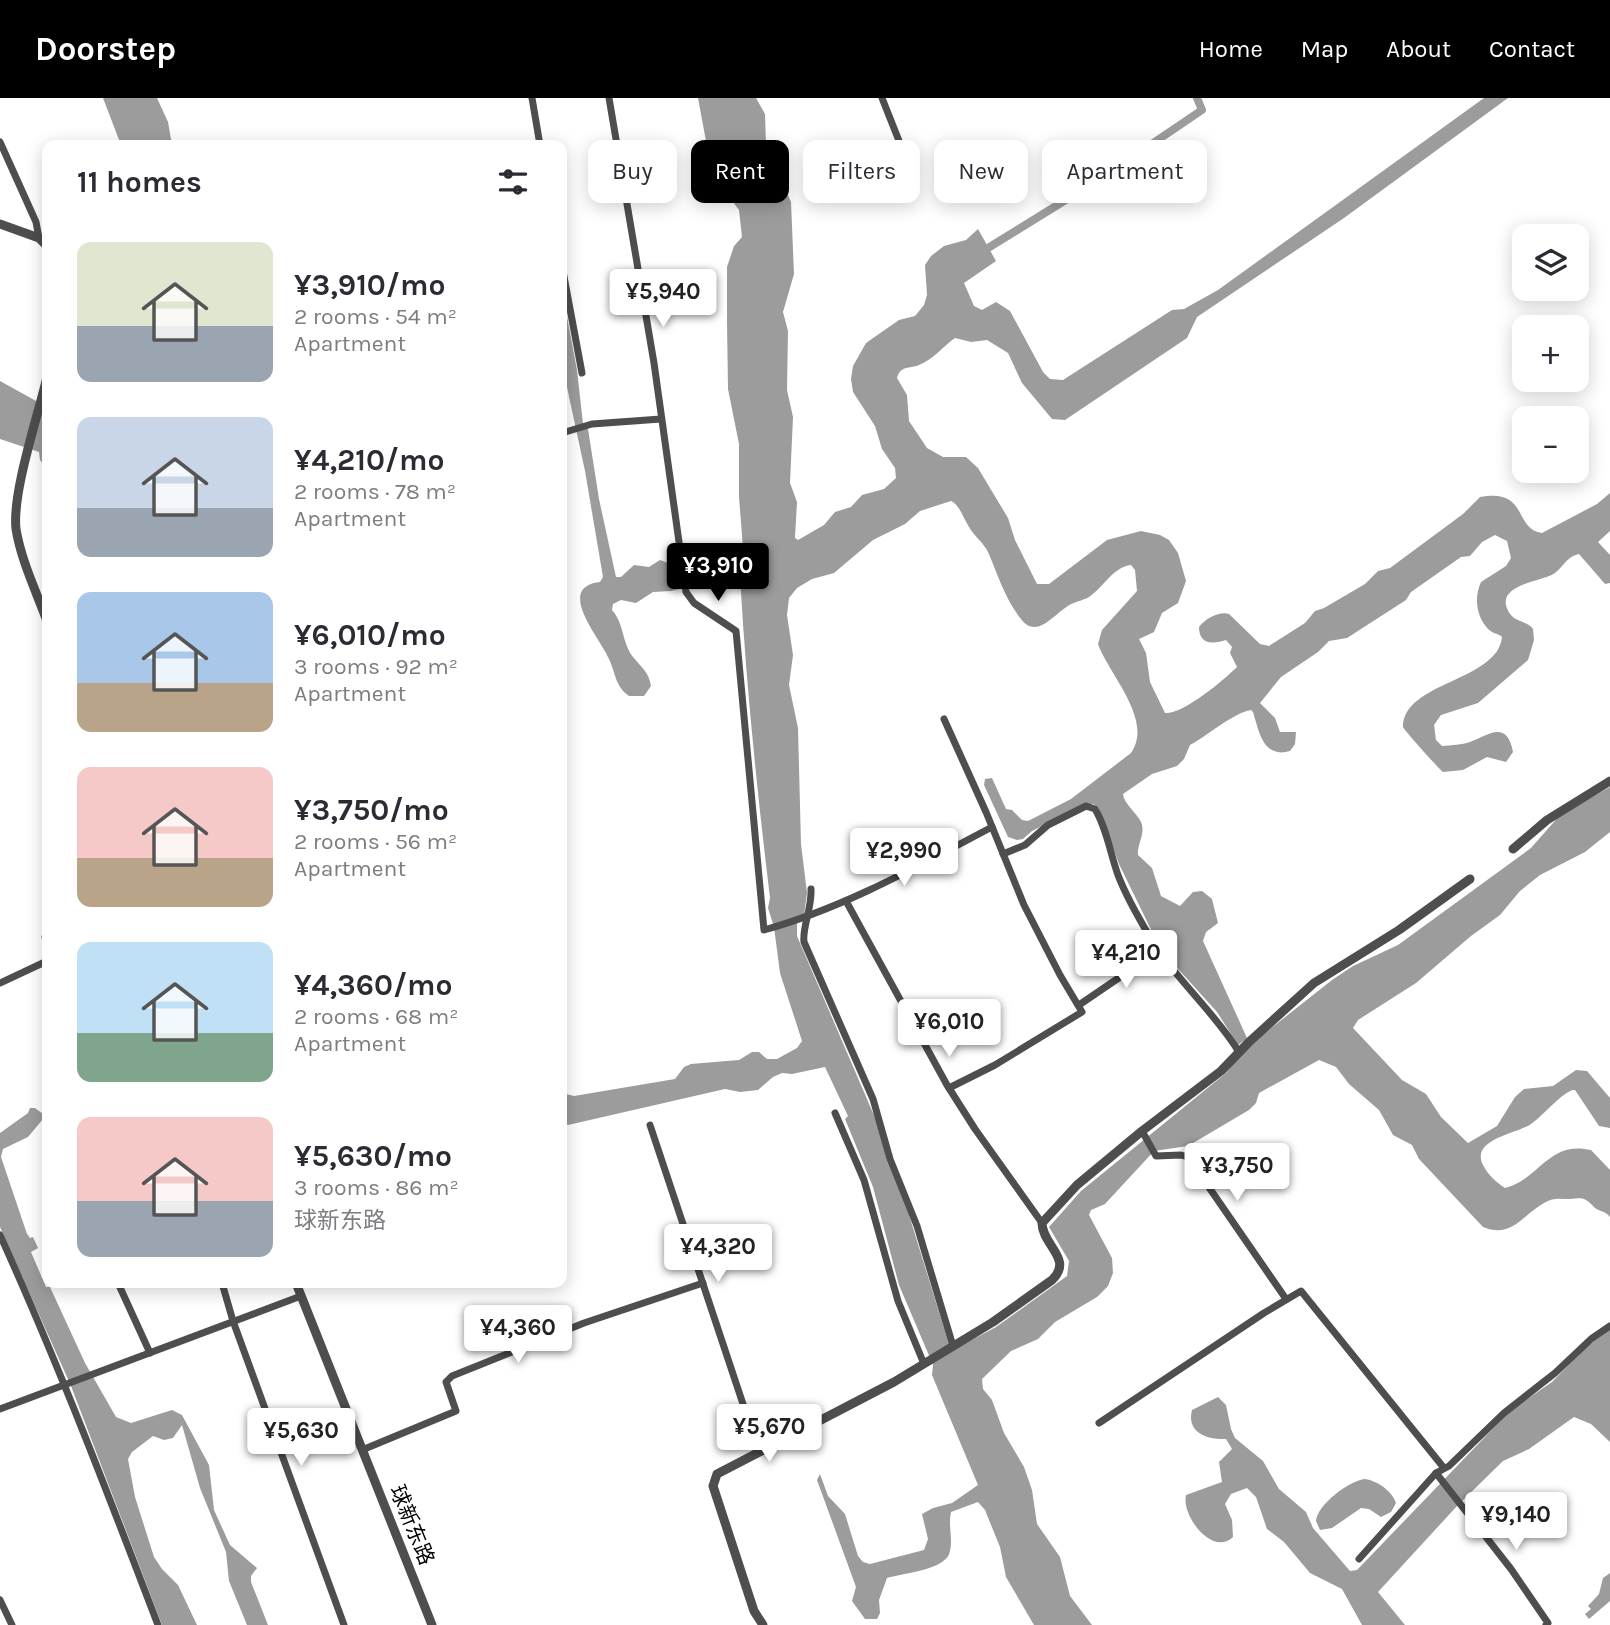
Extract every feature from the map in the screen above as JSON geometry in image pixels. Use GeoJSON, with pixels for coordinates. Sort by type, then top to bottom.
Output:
{"type":"FeatureCollection","features":[{"type":"Feature","properties":{"kind":"street"},"geometry":{"type":"LineString","coordinates":[[531,98],[539,140]]}},
{"type":"Feature","properties":{"kind":"street"},"geometry":{"type":"LineString","coordinates":[[609,98],[661,419],[684,586],[694,604],[736,631],[764,930],[805,918],[846,901],[992,827]]}},
{"type":"Feature","properties":{"kind":"street"},"geometry":{"type":"LineString","coordinates":[[882,98],[899,140]]}},
{"type":"Feature","properties":{"kind":"street"},"geometry":{"type":"LineString","coordinates":[[0,142],[36,222],[39,238]]}},
{"type":"Feature","properties":{"kind":"street"},"geometry":{"type":"LineString","coordinates":[[0,224],[42,241]]}},
{"type":"Feature","properties":{"kind":"street"},"geometry":{"type":"LineString","coordinates":[[567,292],[582,373]]}},
{"type":"Feature","properties":{"kind":"street"},"geometry":{"type":"LineString","coordinates":[[42,396],[16,509],[17,531],[42,606]]}},
{"type":"Feature","properties":{"kind":"street"},"geometry":{"type":"LineString","coordinates":[[567,432],[592,424],[661,419]]}},
{"type":"Feature","properties":{"kind":"street"},"geometry":{"type":"LineString","coordinates":[[944,719],[1041,940],[1082,1012],[995,1065],[949,1088]]}},
{"type":"Feature","properties":{"kind":"street"},"geometry":{"type":"LineString","coordinates":[[1513,849],[1547,820],[1610,781]]}},
{"type":"Feature","properties":{"kind":"street"},"geometry":{"type":"LineString","coordinates":[[1003,854],[1025,845],[1048,825],[1086,806],[1093,807],[1105,830],[1123,887],[1161,955],[1211,1013],[1239,1052]]}},
{"type":"Feature","properties":{"kind":"street"},"geometry":{"type":"LineString","coordinates":[[1042,1223],[1077,1185],[1221,1071],[1314,984],[1399,930],[1470,879]]}},
{"type":"Feature","properties":{"kind":"street"},"geometry":{"type":"LineString","coordinates":[[811,889],[805,918],[804,942],[873,1099],[890,1159],[917,1226],[952,1347]]}},
{"type":"Feature","properties":{"kind":"street"},"geometry":{"type":"LineString","coordinates":[[763,1625],[754,1611],[713,1483],[719,1472],[856,1403],[993,1322],[1057,1275],[1060,1261],[1042,1223],[949,1088],[846,901]]}},
{"type":"Feature","properties":{"kind":"street"},"geometry":{"type":"LineString","coordinates":[[1079,1005],[1113,981],[1161,955]]}},
{"type":"Feature","properties":{"kind":"street"},"geometry":{"type":"LineString","coordinates":[[0,984],[42,963]]}},
{"type":"Feature","properties":{"kind":"street"},"geometry":{"type":"LineString","coordinates":[[835,1113],[864,1180],[898,1301],[925,1363]]}},
{"type":"Feature","properties":{"kind":"street"},"geometry":{"type":"LineString","coordinates":[[650,1125],[759,1452]]}},
{"type":"Feature","properties":{"kind":"street"},"geometry":{"type":"LineString","coordinates":[[1143,1133],[1155,1154],[1188,1157],[1286,1299]]}},
{"type":"Feature","properties":{"kind":"street"},"geometry":{"type":"LineString","coordinates":[[0,1235],[66,1384],[137,1564],[158,1625]]}},
{"type":"Feature","properties":{"kind":"street"},"geometry":{"type":"LineString","coordinates":[[362,1450],[456,1411],[446,1382],[452,1376],[584,1323],[702,1283]]}},
{"type":"Feature","properties":{"kind":"street"},"geometry":{"type":"LineString","coordinates":[[120,1288],[150,1353]]}},
{"type":"Feature","properties":{"kind":"street"},"geometry":{"type":"LineString","coordinates":[[223,1288],[233,1321],[344,1625]]}},
{"type":"Feature","properties":{"kind":"street","name":"球新东路"},"geometry":{"type":"LineString","coordinates":[[298,1288],[432,1625]]}},
{"type":"Feature","properties":{"kind":"street"},"geometry":{"type":"LineString","coordinates":[[1100,1423],[1297,1292],[1304,1293],[1444,1468]]}},
{"type":"Feature","properties":{"kind":"street"},"geometry":{"type":"LineString","coordinates":[[0,1409],[301,1296]]}},
{"type":"Feature","properties":{"kind":"street"},"geometry":{"type":"LineString","coordinates":[[1359,1559],[1444,1468],[1504,1413],[1610,1326]]}},
{"type":"Feature","properties":{"kind":"street"},"geometry":{"type":"LineString","coordinates":[[1438,1476],[1511,1569],[1548,1623],[1546,1625]]}},
{"type":"Feature","properties":{"kind":"street"},"geometry":{"type":"LineString","coordinates":[[0,1600],[12,1625]]}},
{"type":"Feature","properties":{"kind":"shaded area"},"geometry":{"type":"Polygon","coordinates":[[[103,98],[157,98],[168,122],[171,140],[119,140],[103,98]]]}},
{"type":"Feature","properties":{"kind":"shaded area"},"geometry":{"type":"Polygon","coordinates":[[[698,98],[756,98],[765,114],[766,140],[706,140],[698,98]]]}},
{"type":"Feature","properties":{"kind":"shaded area"},"geometry":{"type":"Polygon","coordinates":[[[1484,98],[1508,98],[1344,218],[1197,317],[1187,338],[1065,420],[1052,419],[1022,383],[1008,353],[987,340],[971,342],[955,338],[929,360],[903,369],[899,374],[897,378],[907,395],[909,421],[927,448],[943,457],[966,457],[978,468],[1008,518],[1015,540],[1037,584],[1049,584],[1107,540],[1141,531],[1169,540],[1178,553],[1186,581],[1178,603],[1162,613],[1154,632],[1139,639],[1146,653],[1150,682],[1165,713],[1192,703],[1237,667],[1230,653],[1232,647],[1226,640],[1208,642],[1201,637],[1199,627],[1213,616],[1229,614],[1260,644],[1269,646],[1305,623],[1315,611],[1365,584],[1378,571],[1390,568],[1463,514],[1480,497],[1506,498],[1514,503],[1533,530],[1542,533],[1597,504],[1610,493],[1610,531],[1598,542],[1610,555],[1610,583],[1605,584],[1579,554],[1570,558],[1553,574],[1511,592],[1506,605],[1510,614],[1533,629],[1534,640],[1528,660],[1478,703],[1441,715],[1434,725],[1436,740],[1442,746],[1464,744],[1490,733],[1502,732],[1510,742],[1513,752],[1506,762],[1487,757],[1463,770],[1443,772],[1403,727],[1407,712],[1418,700],[1469,673],[1497,652],[1502,637],[1490,631],[1484,624],[1477,600],[1481,582],[1506,566],[1511,558],[1507,541],[1495,535],[1482,542],[1470,556],[1461,557],[1411,592],[1406,600],[1347,638],[1329,641],[1318,652],[1281,677],[1260,703],[1275,718],[1280,732],[1296,732],[1295,744],[1290,751],[1274,751],[1268,747],[1260,735],[1251,710],[1228,720],[1190,745],[1184,759],[1177,766],[1152,774],[1123,794],[1142,826],[1138,855],[1152,868],[1161,896],[1180,906],[1193,892],[1202,891],[1212,899],[1218,923],[1206,932],[1203,941],[1247,1038],[1238,1045],[1217,1012],[1161,950],[1119,864],[1098,807],[1093,804],[1084,805],[1017,840],[1008,837],[984,785],[985,779],[992,778],[1006,809],[1028,821],[1071,799],[1131,753],[1137,740],[1134,712],[1098,644],[1102,630],[1137,591],[1135,570],[1131,565],[1119,569],[1089,597],[1068,606],[1044,624],[1033,627],[1027,625],[1006,595],[986,548],[971,530],[957,505],[951,501],[920,511],[905,524],[873,540],[834,573],[812,579],[797,588],[789,598],[787,615],[793,655],[789,685],[798,728],[801,844],[807,893],[804,915],[797,918],[797,936],[876,1120],[887,1161],[909,1215],[951,1351],[996,1327],[1067,1276],[1069,1261],[1049,1227],[1081,1191],[1226,1073],[1246,1048],[1332,980],[1353,966],[1398,945],[1531,848],[1560,815],[1610,787],[1610,832],[1585,852],[1540,875],[1520,891],[1500,915],[1416,983],[1358,1020],[1353,1028],[1402,1080],[1426,1094],[1441,1117],[1468,1143],[1497,1126],[1515,1097],[1524,1089],[1553,1086],[1576,1070],[1587,1071],[1610,1098],[1610,1128],[1599,1126],[1575,1090],[1572,1090],[1531,1124],[1489,1143],[1481,1156],[1487,1172],[1505,1188],[1517,1184],[1564,1151],[1576,1148],[1591,1150],[1610,1170],[1610,1217],[1583,1199],[1557,1199],[1544,1203],[1509,1228],[1493,1230],[1483,1227],[1419,1159],[1412,1145],[1393,1135],[1379,1110],[1349,1084],[1336,1067],[1319,1060],[1259,1093],[1256,1103],[1249,1110],[1188,1146],[1154,1151],[1105,1204],[1091,1210],[1089,1215],[1112,1258],[1113,1273],[1108,1286],[1097,1297],[1055,1322],[1038,1339],[1011,1351],[982,1379],[983,1389],[992,1400],[1004,1433],[1024,1467],[1032,1490],[1037,1524],[1060,1557],[1070,1596],[1092,1625],[1034,1625],[1006,1577],[1000,1547],[985,1510],[978,1502],[951,1512],[950,1551],[941,1563],[924,1570],[887,1578],[879,1600],[880,1613],[877,1619],[865,1619],[852,1601],[856,1587],[817,1480],[820,1474],[828,1496],[845,1514],[858,1556],[863,1562],[870,1564],[924,1550],[928,1539],[922,1514],[952,1503],[978,1485],[932,1375],[933,1365],[899,1285],[873,1187],[845,1119],[848,1116],[825,1067],[792,1074],[782,1073],[758,1090],[740,1092],[725,1089],[567,1125],[567,1094],[574,1096],[675,1079],[684,1067],[691,1064],[739,1060],[752,1052],[759,1052],[767,1059],[777,1059],[797,1048],[802,1041],[780,973],[774,927],[768,908],[770,898],[745,657],[740,576],[746,575],[749,569],[744,561],[739,497],[739,444],[728,389],[727,322],[727,267],[734,246],[742,237],[739,210],[734,203],[789,203],[789,197],[791,202],[794,274],[783,312],[788,331],[787,390],[793,417],[790,483],[797,502],[795,538],[798,540],[824,525],[835,512],[851,507],[862,495],[884,489],[896,478],[895,468],[882,449],[875,426],[853,392],[853,366],[866,343],[899,320],[915,316],[924,305],[927,295],[925,265],[931,256],[944,246],[966,240],[978,229],[996,261],[964,283],[974,306],[982,310],[996,302],[1010,311],[1043,372],[1050,379],[1063,380],[1172,310],[1184,309],[1218,290],[1484,98]]]}},
{"type":"Feature","properties":{"kind":"shaded area"},"geometry":{"type":"Polygon","coordinates":[[[567,317],[583,424],[584,429],[588,429],[599,499],[616,577],[621,577],[634,565],[649,567],[660,560],[682,568],[732,569],[731,584],[694,585],[653,592],[636,603],[621,600],[613,604],[612,610],[619,621],[629,651],[650,681],[651,686],[644,696],[629,696],[621,688],[609,659],[584,615],[581,593],[587,586],[600,582],[603,577],[567,387],[567,317]]]}},
{"type":"Feature","properties":{"kind":"shaded area"},"geometry":{"type":"Polygon","coordinates":[[[0,381],[42,404],[42,463],[39,452],[0,439],[0,381]]]}},
{"type":"Feature","properties":{"kind":"shaded area"},"geometry":{"type":"Polygon","coordinates":[[[30,1108],[35,1108],[42,1113],[42,1120],[28,1137],[3,1149],[1,1157],[27,1234],[30,1238],[33,1237],[38,1248],[31,1252],[42,1278],[42,1288],[50,1288],[85,1363],[116,1417],[131,1423],[172,1410],[182,1415],[209,1465],[214,1510],[230,1545],[257,1568],[251,1576],[251,1582],[268,1625],[247,1625],[229,1581],[226,1552],[200,1488],[182,1425],[173,1438],[164,1440],[153,1436],[132,1452],[128,1459],[135,1497],[154,1557],[178,1585],[197,1625],[162,1625],[71,1386],[0,1227],[0,1133],[28,1113],[30,1108]]]}},
{"type":"Feature","properties":{"kind":"shaded area"},"geometry":{"type":"Polygon","coordinates":[[[1610,1330],[1610,1442],[1591,1424],[1574,1417],[1529,1449],[1503,1461],[1457,1506],[1378,1592],[1405,1625],[1362,1625],[1342,1589],[1310,1573],[1284,1542],[1267,1529],[1256,1497],[1247,1488],[1231,1494],[1225,1504],[1232,1520],[1233,1537],[1225,1542],[1208,1538],[1193,1523],[1188,1513],[1186,1495],[1222,1482],[1219,1462],[1232,1449],[1226,1439],[1206,1436],[1195,1430],[1192,1424],[1192,1410],[1218,1397],[1226,1405],[1235,1438],[1263,1461],[1279,1489],[1306,1512],[1313,1528],[1350,1571],[1357,1570],[1510,1411],[1552,1382],[1586,1347],[1610,1330]]]}},
{"type":"Feature","properties":{"kind":"shaded area"},"geometry":{"type":"Polygon","coordinates":[[[1365,1479],[1379,1484],[1391,1494],[1396,1503],[1391,1512],[1381,1517],[1369,1509],[1361,1508],[1332,1528],[1320,1530],[1316,1521],[1328,1501],[1351,1484],[1365,1479]]]}},
{"type":"Feature","properties":{"kind":"shaded area"},"geometry":{"type":"Polygon","coordinates":[[[1610,1573],[1610,1601],[1589,1619],[1585,1614],[1591,1609],[1588,1606],[1599,1594],[1603,1578],[1610,1573]]]}},
{"type":"Feature","properties":{"kind":"waterway"},"geometry":{"type":"LineString","coordinates":[[980,253],[1106,175],[1202,110],[1197,98]]}}]}
